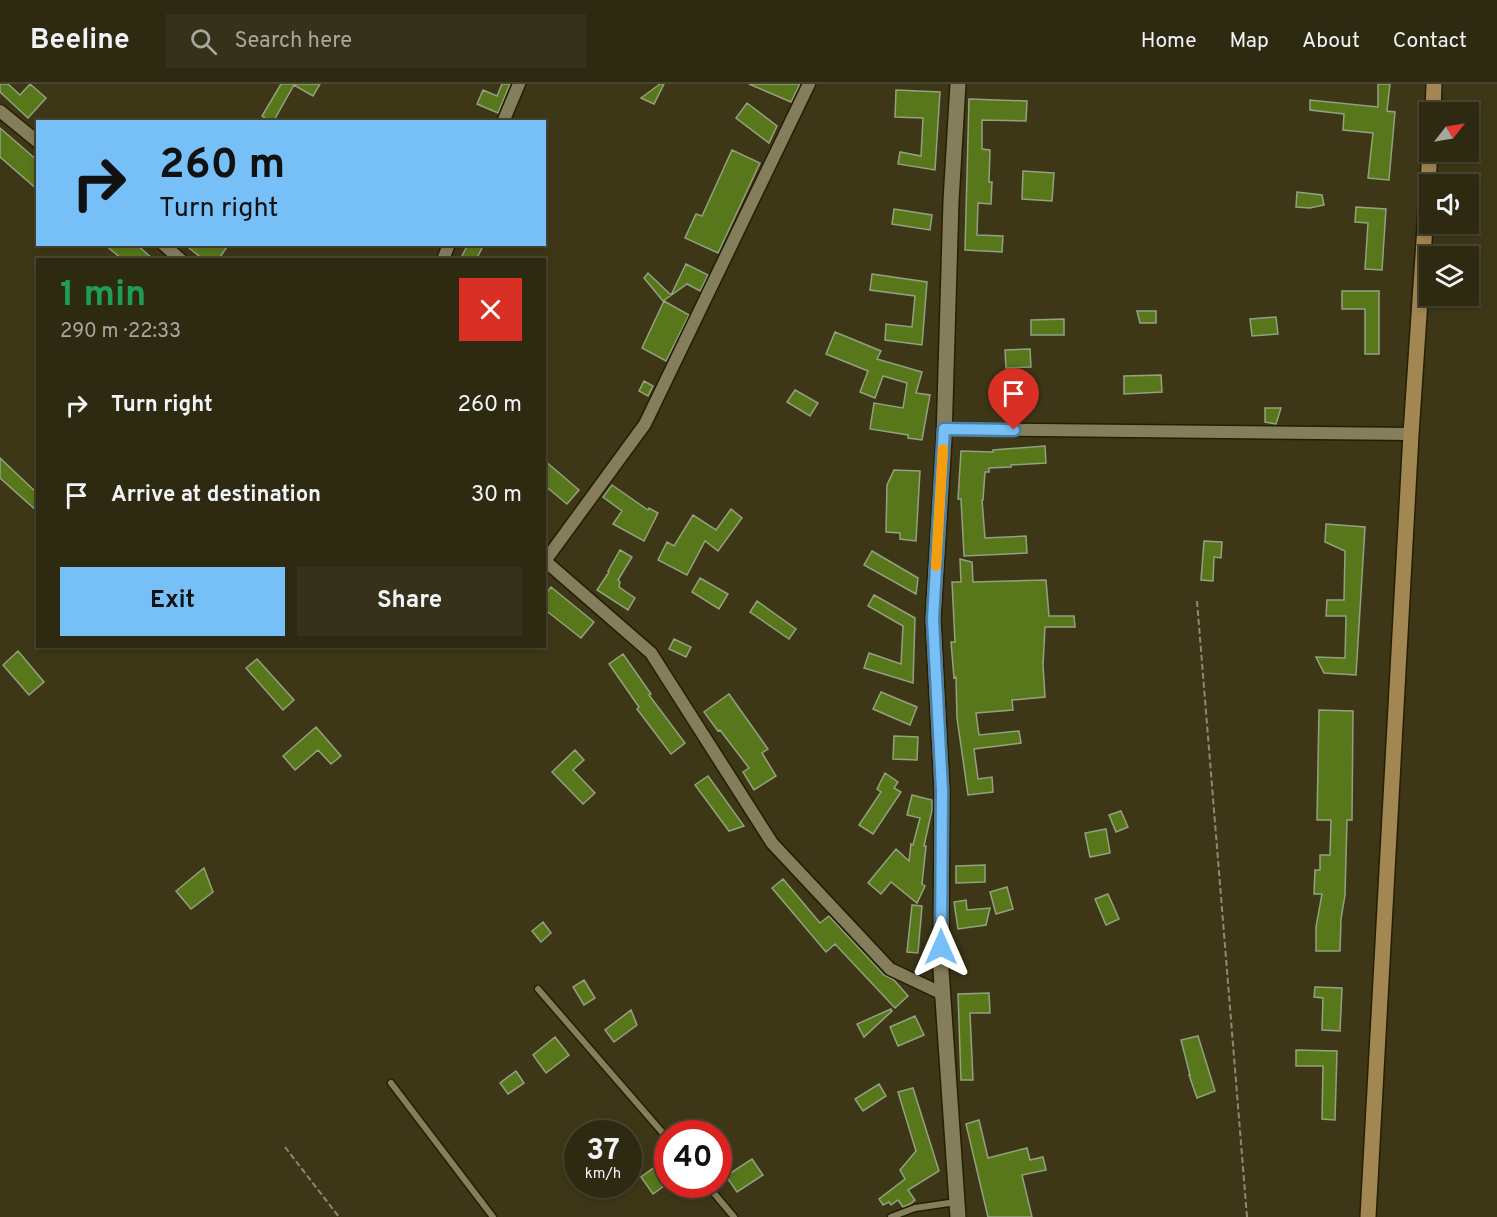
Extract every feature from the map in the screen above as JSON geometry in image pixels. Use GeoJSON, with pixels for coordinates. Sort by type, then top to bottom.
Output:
{"type":"FeatureCollection","features":[{"type":"Feature","properties":{"kind":"main road"},"geometry":{"type":"LineString","coordinates":[[1433,102],[1434,84]]}},
{"type":"Feature","properties":{"kind":"main road"},"geometry":{"type":"LineString","coordinates":[[1368,1217],[1411,434],[1429,162]]}},
{"type":"Feature","properties":{"kind":"street"},"geometry":{"type":"LineString","coordinates":[[504,120],[519,84]]}},
{"type":"Feature","properties":{"kind":"street"},"geometry":{"type":"LineString","coordinates":[[546,560],[645,424],[809,84]]}},
{"type":"Feature","properties":{"kind":"street"},"geometry":{"type":"LineString","coordinates":[[958,84],[951,201],[944,429],[933,619],[942,790],[943,994],[958,1209]]}},
{"type":"Feature","properties":{"kind":"street"},"geometry":{"type":"LineString","coordinates":[[0,111],[36,140]]}},
{"type":"Feature","properties":{"kind":"street"},"geometry":{"type":"LineString","coordinates":[[165,246],[179,258]]}},
{"type":"Feature","properties":{"kind":"street"},"geometry":{"type":"LineString","coordinates":[[944,429],[1411,434]]}},
{"type":"Feature","properties":{"kind":"street"},"geometry":{"type":"LineString","coordinates":[[546,562],[651,653],[772,843],[890,969],[943,994]]}},
{"type":"Feature","properties":{"kind":"lane"},"geometry":{"type":"LineString","coordinates":[[538,989],[654,1124]]}},
{"type":"Feature","properties":{"kind":"lane"},"geometry":{"type":"LineString","coordinates":[[391,1083],[493,1217]]}},
{"type":"Feature","properties":{"kind":"lane"},"geometry":{"type":"LineString","coordinates":[[718,1198],[734,1217]]}},
{"type":"Feature","properties":{"kind":"lane"},"geometry":{"type":"LineString","coordinates":[[891,1217],[915,1208],[958,1209]]}},
{"type":"Feature","properties":{"kind":"path"},"geometry":{"type":"LineString","coordinates":[[1197,601],[1247,1217]]}},
{"type":"Feature","properties":{"kind":"path"},"geometry":{"type":"LineString","coordinates":[[285,1147],[339,1217]]}},
{"type":"Feature","properties":{"kind":"building"},"geometry":{"type":"Polygon","coordinates":[[[0,84],[8,84],[20,95],[30,84],[46,98],[28,118],[0,92],[0,84]]]}},
{"type":"Feature","properties":{"kind":"building"},"geometry":{"type":"Polygon","coordinates":[[[281,84],[320,84],[313,96],[294,85],[274,120],[268,120],[262,116],[281,84]]]}},
{"type":"Feature","properties":{"kind":"building"},"geometry":{"type":"Polygon","coordinates":[[[502,84],[510,84],[498,113],[477,104],[483,90],[497,96],[502,84]]]}},
{"type":"Feature","properties":{"kind":"building"},"geometry":{"type":"Polygon","coordinates":[[[660,84],[664,84],[654,104],[641,98],[660,84]]]}},
{"type":"Feature","properties":{"kind":"building"},"geometry":{"type":"Polygon","coordinates":[[[749,84],[800,84],[791,102],[749,84]]]}},
{"type":"Feature","properties":{"kind":"building"},"geometry":{"type":"Polygon","coordinates":[[[1378,84],[1390,84],[1387,111],[1395,112],[1389,180],[1368,178],[1373,133],[1343,130],[1344,114],[1310,110],[1310,100],[1378,107],[1378,84]]]}},
{"type":"Feature","properties":{"kind":"building"},"geometry":{"type":"Polygon","coordinates":[[[896,90],[940,92],[935,170],[898,164],[900,152],[921,156],[923,118],[895,117],[896,90]]]}},
{"type":"Feature","properties":{"kind":"building"},"geometry":{"type":"Polygon","coordinates":[[[969,99],[1027,101],[1026,121],[982,120],[982,149],[990,150],[989,182],[992,182],[991,204],[978,203],[977,235],[1003,236],[1002,252],[965,250],[969,99]]]}},
{"type":"Feature","properties":{"kind":"building"},"geometry":{"type":"Polygon","coordinates":[[[747,103],[777,126],[769,143],[736,118],[747,103]]]}},
{"type":"Feature","properties":{"kind":"building"},"geometry":{"type":"Polygon","coordinates":[[[0,128],[36,159],[36,188],[0,157],[0,128]]]}},
{"type":"Feature","properties":{"kind":"building"},"geometry":{"type":"Polygon","coordinates":[[[732,150],[760,163],[718,253],[685,238],[696,214],[702,216],[732,150]]]}},
{"type":"Feature","properties":{"kind":"building"},"geometry":{"type":"Polygon","coordinates":[[[1023,171],[1054,173],[1052,201],[1022,199],[1023,171]]]}},
{"type":"Feature","properties":{"kind":"building"},"geometry":{"type":"Polygon","coordinates":[[[1297,192],[1322,195],[1324,205],[1310,208],[1296,207],[1297,192]]]}},
{"type":"Feature","properties":{"kind":"building"},"geometry":{"type":"Polygon","coordinates":[[[1356,207],[1386,209],[1382,270],[1365,269],[1368,223],[1355,222],[1356,207]]]}},
{"type":"Feature","properties":{"kind":"building"},"geometry":{"type":"Polygon","coordinates":[[[894,209],[932,215],[930,230],[892,224],[894,209]]]}},
{"type":"Feature","properties":{"kind":"building"},"geometry":{"type":"Polygon","coordinates":[[[106,246],[138,246],[152,258],[121,258],[106,246]]]}},
{"type":"Feature","properties":{"kind":"building"},"geometry":{"type":"Polygon","coordinates":[[[186,246],[228,246],[219,258],[202,258],[186,246]]]}},
{"type":"Feature","properties":{"kind":"building"},"geometry":{"type":"Polygon","coordinates":[[[467,246],[483,246],[477,258],[461,258],[467,246]]]}},
{"type":"Feature","properties":{"kind":"building"},"geometry":{"type":"Polygon","coordinates":[[[686,264],[708,275],[700,291],[687,284],[663,301],[644,278],[648,273],[671,295],[686,264]]]}},
{"type":"Feature","properties":{"kind":"building"},"geometry":{"type":"Polygon","coordinates":[[[872,274],[927,282],[922,345],[885,340],[886,324],[912,327],[915,296],[870,290],[872,274]]]}},
{"type":"Feature","properties":{"kind":"building"},"geometry":{"type":"Polygon","coordinates":[[[1342,291],[1379,291],[1379,354],[1365,354],[1365,309],[1342,309],[1342,291]]]}},
{"type":"Feature","properties":{"kind":"building"},"geometry":{"type":"Polygon","coordinates":[[[664,301],[689,315],[666,361],[642,348],[664,301]]]}},
{"type":"Feature","properties":{"kind":"building"},"geometry":{"type":"Polygon","coordinates":[[[1137,311],[1156,311],[1156,323],[1140,323],[1137,311]]]}},
{"type":"Feature","properties":{"kind":"building"},"geometry":{"type":"Polygon","coordinates":[[[1276,317],[1278,334],[1252,336],[1250,319],[1276,317]]]}},
{"type":"Feature","properties":{"kind":"building"},"geometry":{"type":"Polygon","coordinates":[[[1064,319],[1064,335],[1031,335],[1031,320],[1064,319]]]}},
{"type":"Feature","properties":{"kind":"building"},"geometry":{"type":"Polygon","coordinates":[[[835,332],[881,351],[877,359],[922,372],[916,393],[930,395],[922,440],[908,438],[908,435],[870,429],[874,403],[903,408],[907,383],[883,376],[875,398],[860,392],[868,371],[826,354],[835,332]]]}},
{"type":"Feature","properties":{"kind":"building"},"geometry":{"type":"Polygon","coordinates":[[[1030,349],[1031,367],[1006,368],[1005,350],[1030,349]]]}},
{"type":"Feature","properties":{"kind":"building"},"geometry":{"type":"Polygon","coordinates":[[[1161,375],[1162,392],[1124,394],[1124,376],[1161,375]]]}},
{"type":"Feature","properties":{"kind":"building"},"geometry":{"type":"Polygon","coordinates":[[[644,381],[653,386],[648,396],[639,391],[644,381]]]}},
{"type":"Feature","properties":{"kind":"building"},"geometry":{"type":"Polygon","coordinates":[[[795,390],[818,403],[810,416],[787,402],[795,390]]]}},
{"type":"Feature","properties":{"kind":"building"},"geometry":{"type":"Polygon","coordinates":[[[1265,408],[1281,408],[1276,424],[1265,422],[1265,408]]]}},
{"type":"Feature","properties":{"kind":"building"},"geometry":{"type":"Polygon","coordinates":[[[1045,446],[1046,463],[989,468],[989,472],[985,472],[982,500],[985,538],[1026,536],[1027,553],[964,556],[961,499],[958,499],[961,451],[993,452],[993,450],[1045,446]]]}},
{"type":"Feature","properties":{"kind":"building"},"geometry":{"type":"Polygon","coordinates":[[[0,458],[36,492],[36,510],[0,478],[0,458]]]}},
{"type":"Feature","properties":{"kind":"building"},"geometry":{"type":"Polygon","coordinates":[[[546,462],[579,490],[567,504],[546,487],[546,462]]]}},
{"type":"Feature","properties":{"kind":"building"},"geometry":{"type":"Polygon","coordinates":[[[894,470],[920,471],[916,541],[900,539],[900,533],[886,532],[887,485],[894,470]]]}},
{"type":"Feature","properties":{"kind":"building"},"geometry":{"type":"Polygon","coordinates":[[[612,485],[648,510],[649,508],[658,513],[644,541],[613,524],[622,511],[603,497],[612,485]]]}},
{"type":"Feature","properties":{"kind":"building"},"geometry":{"type":"Polygon","coordinates":[[[731,509],[742,518],[718,551],[705,541],[687,575],[658,560],[667,542],[674,546],[693,515],[716,530],[731,509]]]}},
{"type":"Feature","properties":{"kind":"building"},"geometry":{"type":"Polygon","coordinates":[[[1326,524],[1365,527],[1356,675],[1324,673],[1316,657],[1345,658],[1346,616],[1326,616],[1327,600],[1344,600],[1345,551],[1325,542],[1326,524]]]}},
{"type":"Feature","properties":{"kind":"building"},"geometry":{"type":"Polygon","coordinates":[[[1204,541],[1222,542],[1221,558],[1214,557],[1213,581],[1201,580],[1204,541]]]}},
{"type":"Feature","properties":{"kind":"building"},"geometry":{"type":"Polygon","coordinates":[[[620,550],[632,557],[618,580],[619,587],[635,598],[628,610],[597,590],[620,550]]]}},
{"type":"Feature","properties":{"kind":"building"},"geometry":{"type":"Polygon","coordinates":[[[872,551],[918,578],[916,594],[864,565],[872,551]]]}},
{"type":"Feature","properties":{"kind":"building"},"geometry":{"type":"Polygon","coordinates":[[[960,559],[972,562],[973,582],[1046,580],[1049,616],[1074,616],[1075,627],[1045,627],[1043,665],[1045,697],[1012,700],[1013,710],[976,713],[979,735],[1019,731],[1021,743],[974,749],[978,779],[992,777],[993,792],[968,795],[957,718],[956,677],[954,678],[951,642],[955,642],[952,582],[961,582],[960,559]]]}},
{"type":"Feature","properties":{"kind":"building"},"geometry":{"type":"Polygon","coordinates":[[[700,578],[728,594],[719,609],[692,592],[700,578]]]}},
{"type":"Feature","properties":{"kind":"building"},"geometry":{"type":"Polygon","coordinates":[[[551,587],[594,622],[581,638],[546,611],[546,593],[551,587]]]}},
{"type":"Feature","properties":{"kind":"building"},"geometry":{"type":"Polygon","coordinates":[[[874,595],[915,618],[913,683],[864,668],[869,653],[901,664],[903,626],[868,606],[874,595]]]}},
{"type":"Feature","properties":{"kind":"building"},"geometry":{"type":"Polygon","coordinates":[[[757,601],[796,629],[789,639],[750,612],[757,601]]]}},
{"type":"Feature","properties":{"kind":"building"},"geometry":{"type":"Polygon","coordinates":[[[674,639],[691,647],[686,657],[669,649],[674,639]]]}},
{"type":"Feature","properties":{"kind":"building"},"geometry":{"type":"Polygon","coordinates":[[[18,651],[44,682],[29,695],[3,665],[18,651]]]}},
{"type":"Feature","properties":{"kind":"building"},"geometry":{"type":"Polygon","coordinates":[[[623,654],[651,694],[649,695],[685,743],[671,754],[637,709],[639,707],[609,664],[623,654]]]}},
{"type":"Feature","properties":{"kind":"building"},"geometry":{"type":"Polygon","coordinates":[[[257,659],[294,700],[283,710],[246,668],[257,659]]]}},
{"type":"Feature","properties":{"kind":"building"},"geometry":{"type":"Polygon","coordinates":[[[881,692],[917,707],[910,725],[873,709],[881,692]]]}},
{"type":"Feature","properties":{"kind":"building"},"geometry":{"type":"Polygon","coordinates":[[[729,694],[768,749],[762,753],[776,776],[754,790],[743,772],[749,768],[704,712],[729,694]]]}},
{"type":"Feature","properties":{"kind":"building"},"geometry":{"type":"Polygon","coordinates":[[[1319,710],[1353,711],[1352,820],[1347,820],[1345,895],[1341,919],[1340,951],[1316,951],[1316,927],[1322,894],[1314,894],[1315,870],[1320,870],[1320,855],[1330,855],[1331,820],[1317,820],[1319,710]]]}},
{"type":"Feature","properties":{"kind":"building"},"geometry":{"type":"Polygon","coordinates":[[[316,727],[341,756],[331,764],[318,750],[295,770],[283,756],[316,727]]]}},
{"type":"Feature","properties":{"kind":"building"},"geometry":{"type":"Polygon","coordinates":[[[894,736],[918,737],[917,760],[893,759],[894,736]]]}},
{"type":"Feature","properties":{"kind":"building"},"geometry":{"type":"Polygon","coordinates":[[[575,750],[584,760],[573,770],[595,793],[583,804],[552,772],[575,750]]]}},
{"type":"Feature","properties":{"kind":"building"},"geometry":{"type":"Polygon","coordinates":[[[885,773],[898,782],[894,788],[901,792],[873,834],[859,825],[881,792],[877,789],[885,773]]]}},
{"type":"Feature","properties":{"kind":"building"},"geometry":{"type":"Polygon","coordinates":[[[708,776],[744,826],[729,831],[695,785],[708,776]]]}},
{"type":"Feature","properties":{"kind":"building"},"geometry":{"type":"Polygon","coordinates":[[[912,795],[932,800],[924,846],[926,846],[922,884],[925,886],[917,903],[891,882],[881,894],[868,883],[896,849],[909,861],[911,844],[913,845],[920,818],[907,815],[912,795]]]}},
{"type":"Feature","properties":{"kind":"building"},"geometry":{"type":"Polygon","coordinates":[[[1121,811],[1128,827],[1116,832],[1109,815],[1121,811]]]}},
{"type":"Feature","properties":{"kind":"building"},"geometry":{"type":"Polygon","coordinates":[[[1106,829],[1110,853],[1090,857],[1085,833],[1106,829]]]}},
{"type":"Feature","properties":{"kind":"building"},"geometry":{"type":"Polygon","coordinates":[[[985,865],[985,882],[956,883],[956,866],[985,865]]]}},
{"type":"Feature","properties":{"kind":"building"},"geometry":{"type":"Polygon","coordinates":[[[204,868],[213,892],[191,909],[176,891],[204,868]]]}},
{"type":"Feature","properties":{"kind":"building"},"geometry":{"type":"Polygon","coordinates":[[[783,879],[820,923],[829,916],[884,975],[894,980],[908,996],[895,1008],[835,944],[826,952],[772,888],[783,879]]]}},
{"type":"Feature","properties":{"kind":"building"},"geometry":{"type":"Polygon","coordinates":[[[1007,887],[1013,909],[996,914],[990,892],[1007,887]]]}},
{"type":"Feature","properties":{"kind":"building"},"geometry":{"type":"Polygon","coordinates":[[[1108,894],[1119,919],[1106,925],[1095,899],[1108,894]]]}},
{"type":"Feature","properties":{"kind":"building"},"geometry":{"type":"Polygon","coordinates":[[[966,900],[967,910],[990,908],[986,925],[958,929],[954,902],[966,900]]]}},
{"type":"Feature","properties":{"kind":"building"},"geometry":{"type":"Polygon","coordinates":[[[912,905],[922,906],[918,953],[907,952],[912,905]]]}},
{"type":"Feature","properties":{"kind":"building"},"geometry":{"type":"Polygon","coordinates":[[[543,922],[551,933],[541,942],[532,931],[543,922]]]}},
{"type":"Feature","properties":{"kind":"building"},"geometry":{"type":"Polygon","coordinates":[[[584,980],[595,998],[584,1005],[573,987],[584,980]]]}},
{"type":"Feature","properties":{"kind":"building"},"geometry":{"type":"Polygon","coordinates":[[[1315,987],[1342,988],[1340,1031],[1322,1030],[1323,998],[1314,997],[1315,987]]]}},
{"type":"Feature","properties":{"kind":"building"},"geometry":{"type":"Polygon","coordinates":[[[989,993],[990,1013],[970,1013],[973,1080],[961,1080],[958,994],[989,993]]]}},
{"type":"Feature","properties":{"kind":"building"},"geometry":{"type":"Polygon","coordinates":[[[891,1009],[892,1011],[864,1037],[857,1024],[891,1009]]]}},
{"type":"Feature","properties":{"kind":"building"},"geometry":{"type":"Polygon","coordinates":[[[631,1010],[637,1025],[614,1042],[605,1030],[631,1010]]]}},
{"type":"Feature","properties":{"kind":"building"},"geometry":{"type":"Polygon","coordinates":[[[915,1016],[924,1035],[898,1046],[890,1027],[915,1016]]]}},
{"type":"Feature","properties":{"kind":"building"},"geometry":{"type":"Polygon","coordinates":[[[1198,1036],[1215,1091],[1197,1098],[1181,1040],[1198,1036]]]}},
{"type":"Feature","properties":{"kind":"building"},"geometry":{"type":"Polygon","coordinates":[[[555,1037],[569,1055],[546,1073],[533,1055],[555,1037]]]}},
{"type":"Feature","properties":{"kind":"building"},"geometry":{"type":"Polygon","coordinates":[[[1296,1050],[1337,1051],[1335,1120],[1322,1119],[1323,1066],[1296,1066],[1296,1050]]]}},
{"type":"Feature","properties":{"kind":"building"},"geometry":{"type":"Polygon","coordinates":[[[516,1071],[524,1083],[508,1094],[500,1083],[516,1071]]]}},
{"type":"Feature","properties":{"kind":"building"},"geometry":{"type":"Polygon","coordinates":[[[879,1084],[886,1096],[863,1111],[855,1099],[879,1084]]]}},
{"type":"Feature","properties":{"kind":"building"},"geometry":{"type":"Polygon","coordinates":[[[913,1088],[939,1171],[908,1190],[915,1200],[910,1204],[903,1207],[898,1200],[891,1205],[889,1202],[883,1205],[879,1199],[905,1179],[900,1170],[916,1151],[898,1092],[913,1088]]]}},
{"type":"Feature","properties":{"kind":"building"},"geometry":{"type":"Polygon","coordinates":[[[979,1120],[988,1158],[1027,1148],[1030,1160],[1043,1157],[1046,1170],[1022,1175],[1032,1217],[988,1217],[966,1124],[979,1120]]]}},
{"type":"Feature","properties":{"kind":"building"},"geometry":{"type":"Polygon","coordinates":[[[752,1159],[763,1175],[737,1192],[732,1185],[732,1172],[752,1159]]]}},
{"type":"Feature","properties":{"kind":"building"},"geometry":{"type":"Polygon","coordinates":[[[654,1168],[653,1194],[642,1178],[654,1168]]]}},
{"type":"Feature","properties":{"kind":"slow traffic"},"geometry":{"type":"LineString","coordinates":[[936,566],[943,449]]}},
{"type":"Feature","properties":{"kind":"route"},"geometry":{"type":"LineString","coordinates":[[941,947],[942,790],[933,619],[944,429],[1014,430]]}}]}
